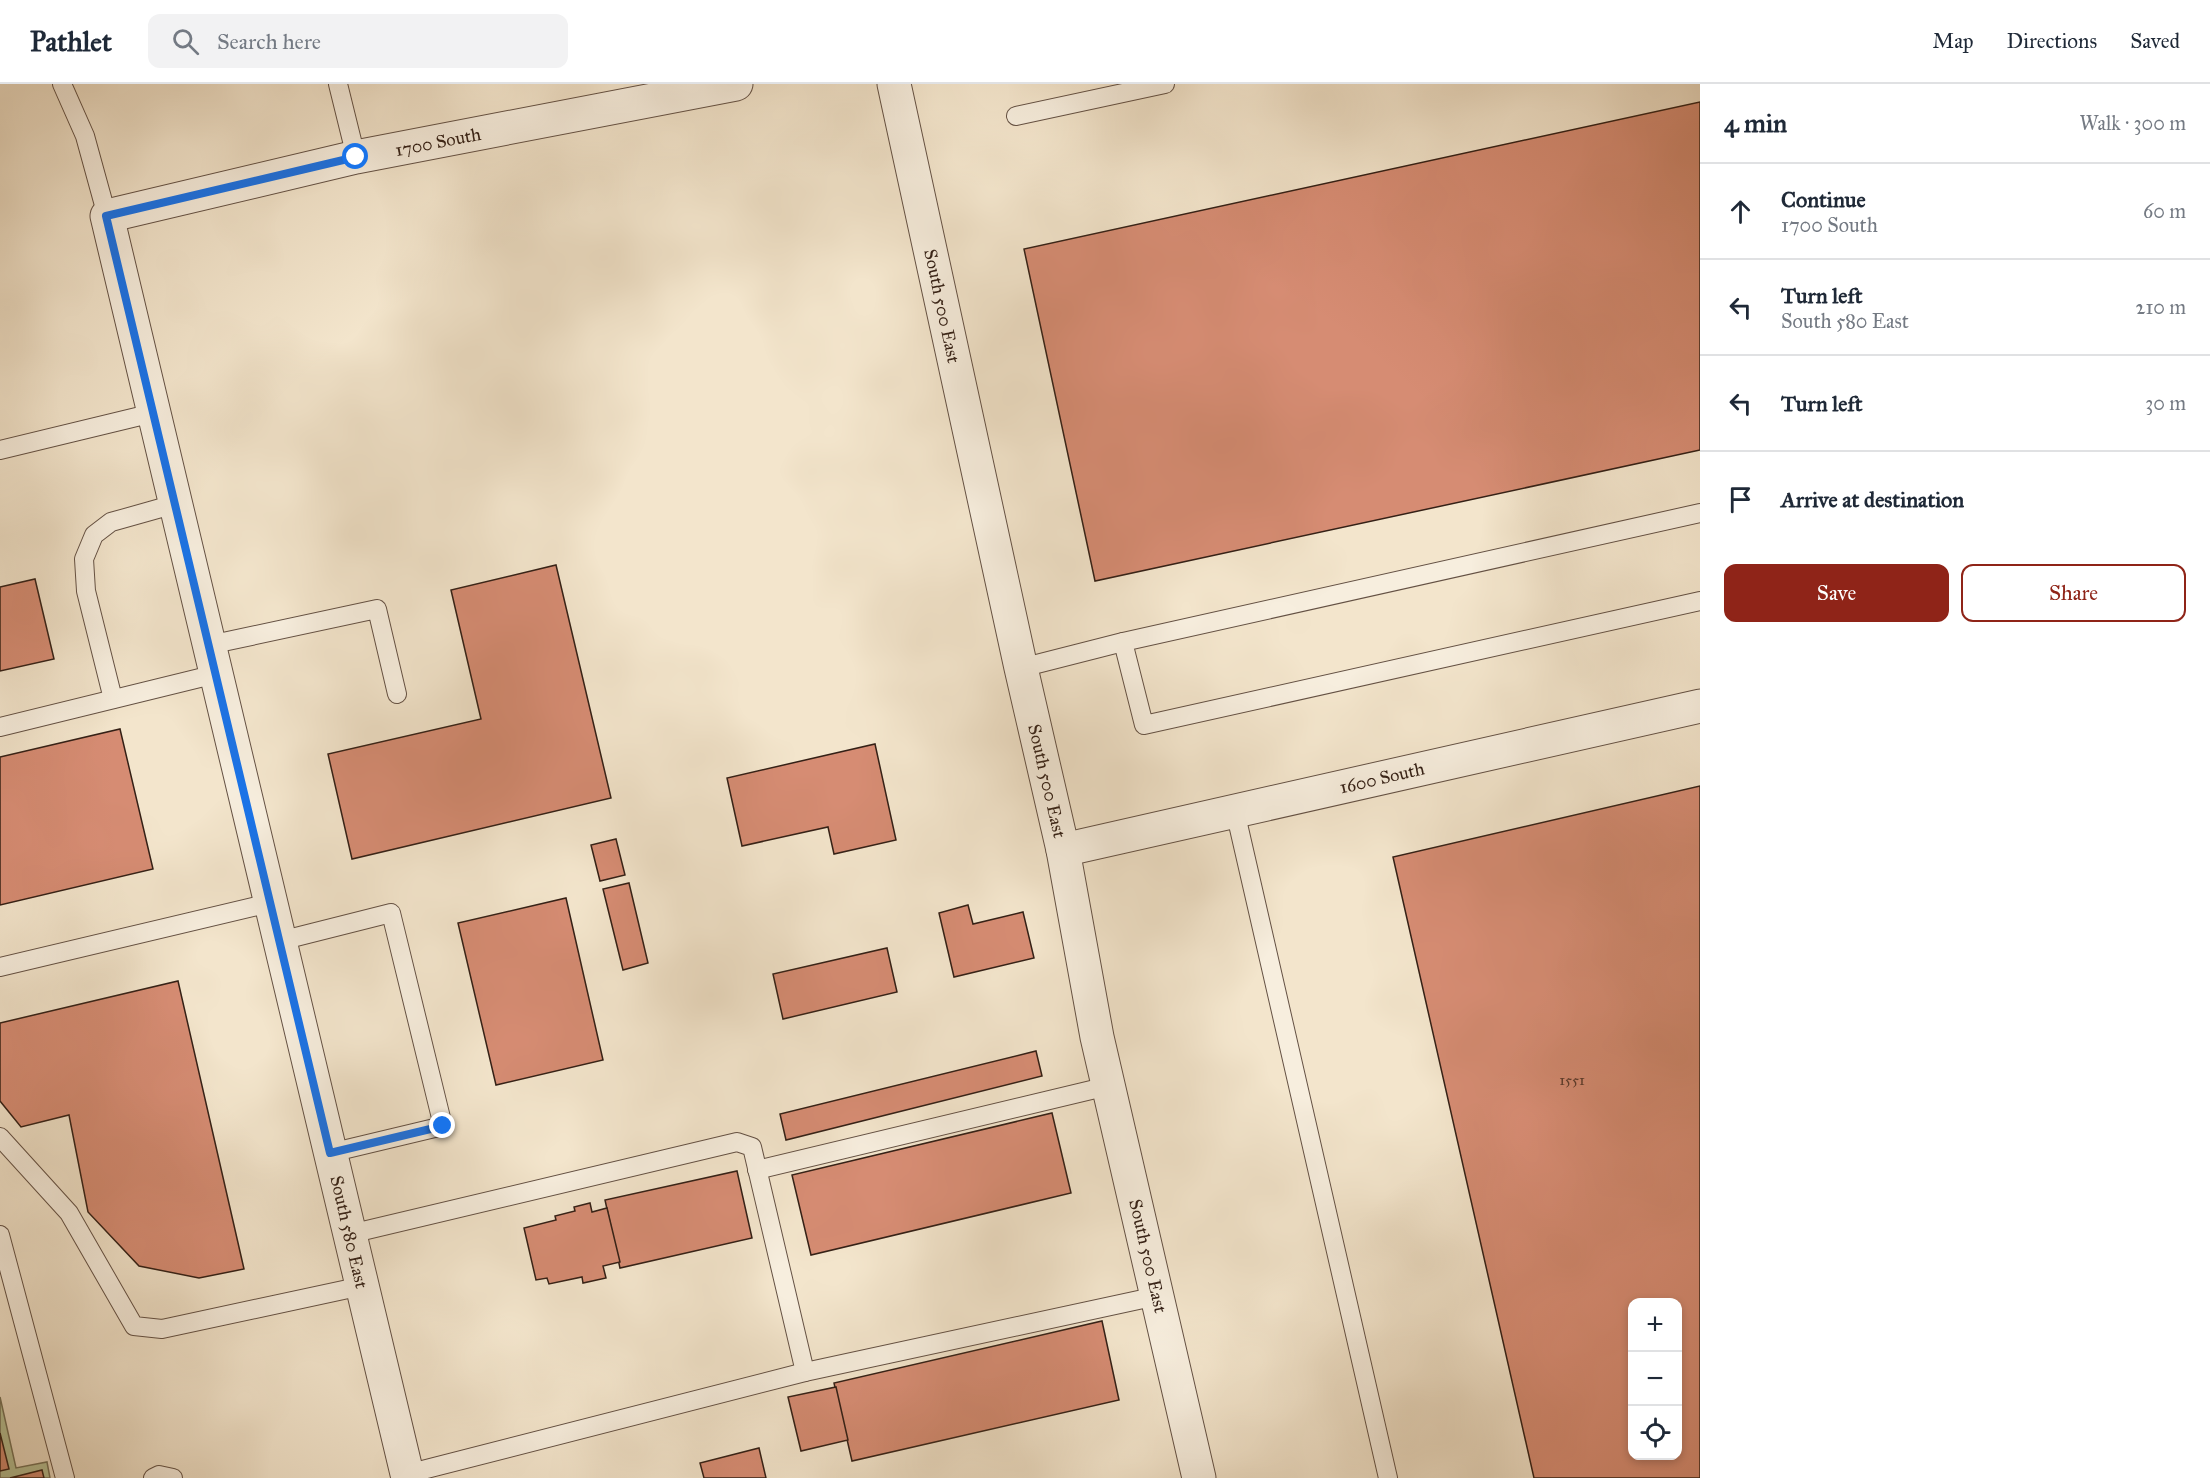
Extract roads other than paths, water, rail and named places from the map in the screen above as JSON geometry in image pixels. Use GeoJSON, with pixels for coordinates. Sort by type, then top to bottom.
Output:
{"type":"FeatureCollection","features":[{"type":"Feature","properties":{"kind":"street","name":"1700 South"},"geometry":{"type":"LineString","coordinates":[[106,216],[356,157],[736,84]]}},
{"type":"Feature","properties":{"kind":"street","name":"South 500 East"},"geometry":{"type":"LineString","coordinates":[[894,84],[1021,668],[1063,850],[1097,1037],[1199,1478]]}},
{"type":"Feature","properties":{"kind":"street","name":"South 580 East"},"geometry":{"type":"LineString","coordinates":[[106,216],[408,1476]]}},
{"type":"Feature","properties":{"kind":"street","name":"1600 South"},"geometry":{"type":"LineString","coordinates":[[1063,850],[1700,706]]}},
{"type":"Feature","properties":{"kind":"lane"},"geometry":{"type":"LineString","coordinates":[[62,84],[85,136],[106,216]]}},
{"type":"Feature","properties":{"kind":"lane"},"geometry":{"type":"LineString","coordinates":[[338,84],[356,157]]}},
{"type":"Feature","properties":{"kind":"lane"},"geometry":{"type":"LineString","coordinates":[[1016,116],[1165,84]]}},
{"type":"Feature","properties":{"kind":"lane"},"geometry":{"type":"LineString","coordinates":[[0,450],[153,413]]}},
{"type":"Feature","properties":{"kind":"lane"},"geometry":{"type":"LineString","coordinates":[[113,699],[86,591],[84,559],[94,535],[111,522],[175,504]]}},
{"type":"Feature","properties":{"kind":"lane"},"geometry":{"type":"LineString","coordinates":[[1021,668],[1123,642],[1700,513]]}},
{"type":"Feature","properties":{"kind":"lane"},"geometry":{"type":"LineString","coordinates":[[1123,642],[1144,725],[1700,601]]}},
{"type":"Feature","properties":{"kind":"lane"},"geometry":{"type":"LineString","coordinates":[[0,727],[113,699],[212,659],[377,609],[397,694]]}},
{"type":"Feature","properties":{"kind":"lane"},"geometry":{"type":"LineString","coordinates":[[1234,811],[1389,1478]]}},
{"type":"Feature","properties":{"kind":"lane"},"geometry":{"type":"LineString","coordinates":[[0,967],[270,903]]}},
{"type":"Feature","properties":{"kind":"lane"},"geometry":{"type":"LineString","coordinates":[[280,941],[391,913],[443,1126],[330,1153]]}},
{"type":"Feature","properties":{"kind":"lane"},"geometry":{"type":"LineString","coordinates":[[757,1170],[1108,1086]]}},
{"type":"Feature","properties":{"kind":"lane"},"geometry":{"type":"LineString","coordinates":[[0,1137],[69,1213],[134,1326],[162,1329],[362,1286]]}},
{"type":"Feature","properties":{"kind":"lane"},"geometry":{"type":"LineString","coordinates":[[350,1234],[737,1142],[752,1147],[805,1372]]}},
{"type":"Feature","properties":{"kind":"lane"},"geometry":{"type":"LineString","coordinates":[[0,1235],[65,1478]]}},
{"type":"Feature","properties":{"kind":"lane"},"geometry":{"type":"LineString","coordinates":[[408,1476],[805,1372],[1157,1296]]}},
{"type":"Feature","properties":{"kind":"lane"},"geometry":{"type":"LineString","coordinates":[[153,1478],[159,1475],[173,1478]]}}]}
